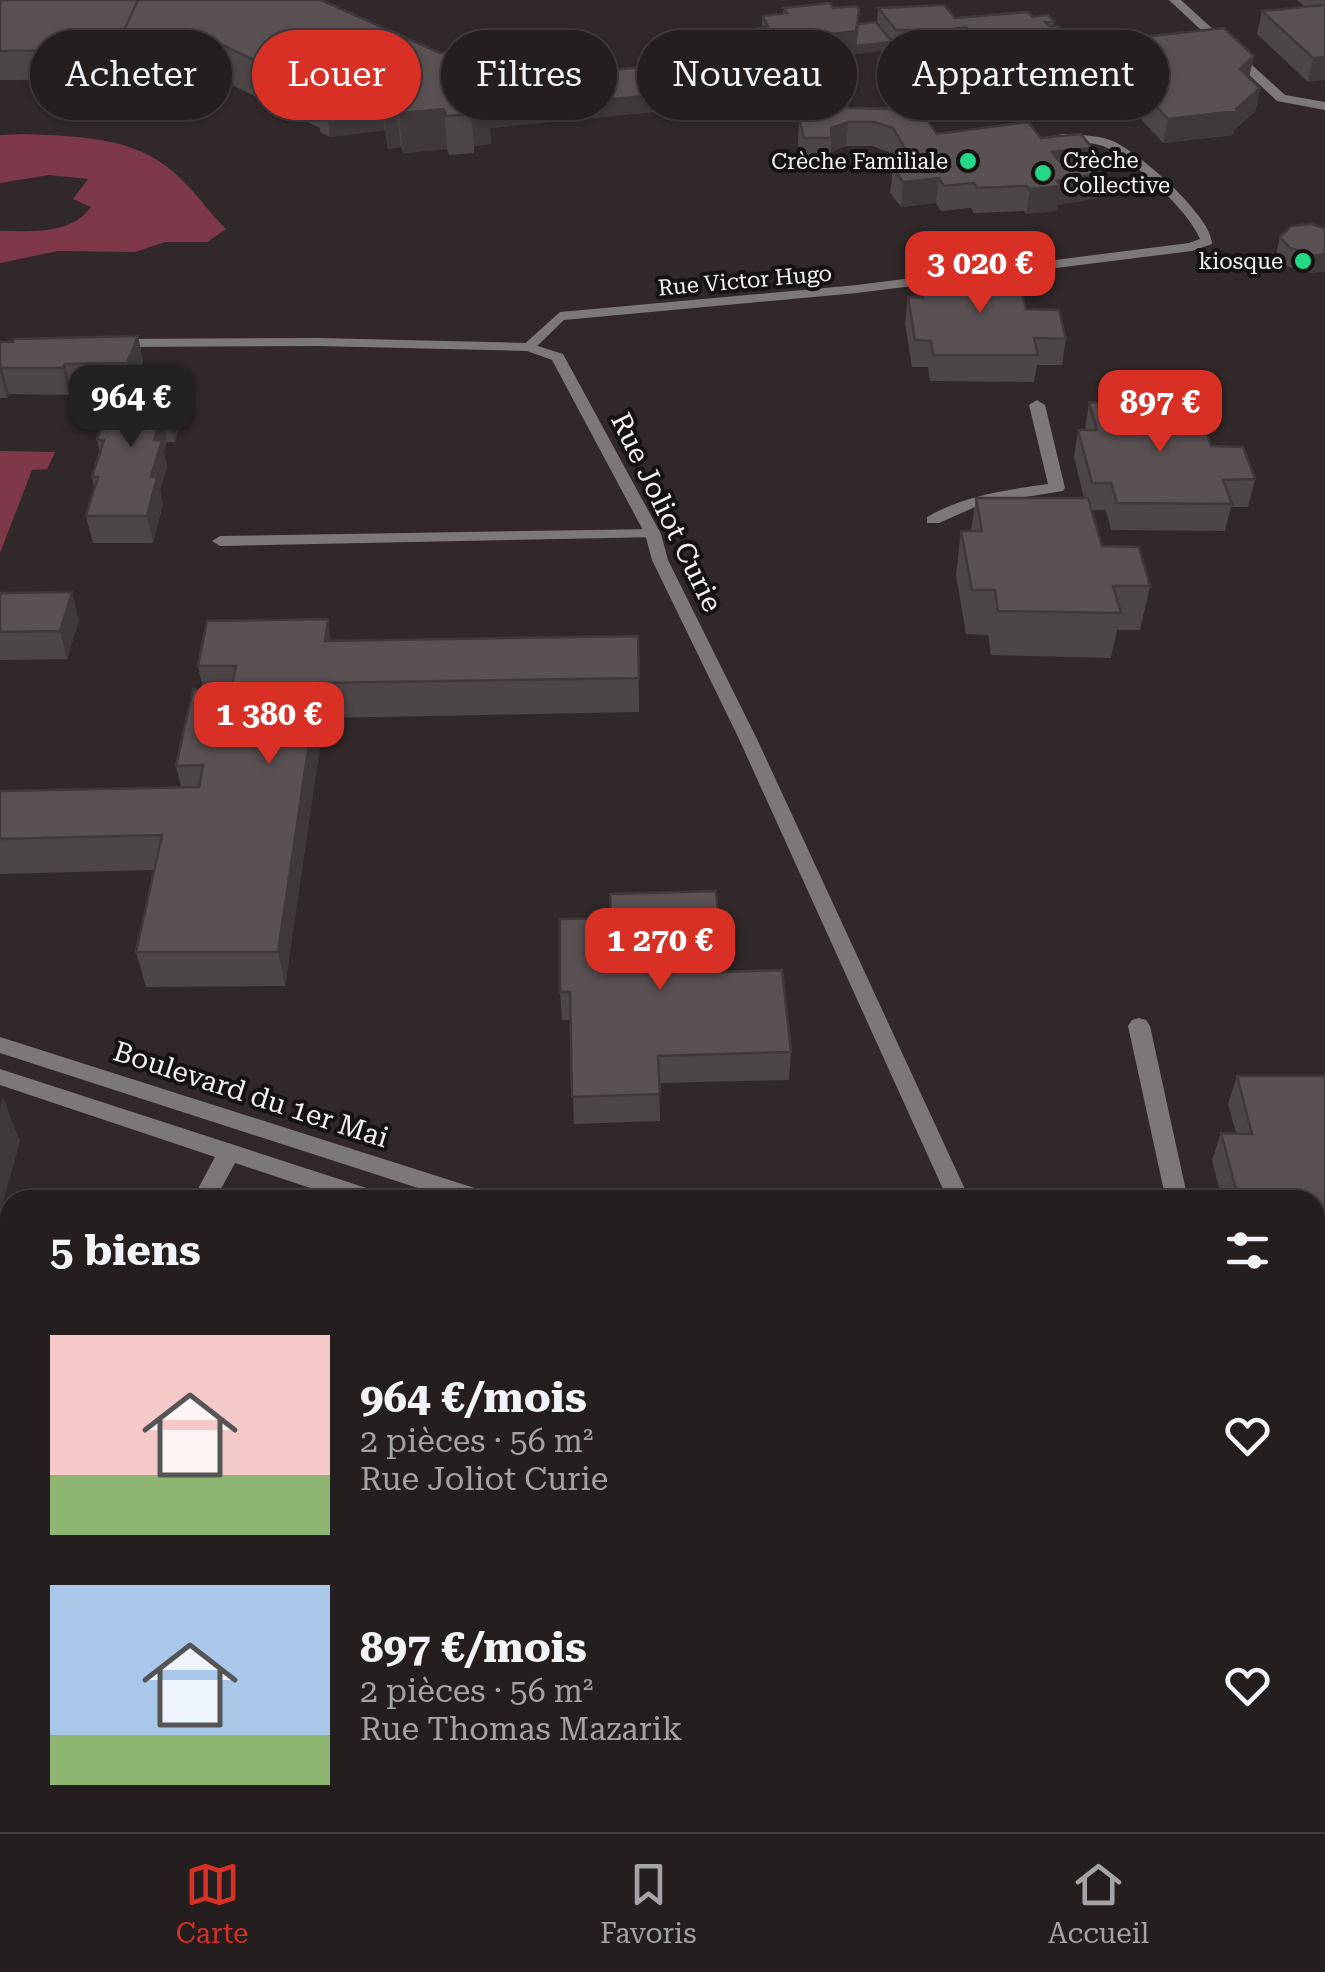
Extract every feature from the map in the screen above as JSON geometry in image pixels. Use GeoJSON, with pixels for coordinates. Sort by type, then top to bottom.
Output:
{"type":"FeatureCollection","features":[{"type":"Feature","properties":{"kind":"street"},"geometry":{"type":"LineString","coordinates":[[1175,0],[1281,98],[1325,106]]}},
{"type":"Feature","properties":{"kind":"street","name":"Rue Victor Hugo"},"geometry":{"type":"LineString","coordinates":[[528,348],[560,316],[857,289],[1192,247],[1207,241],[1207,234],[1148,174],[1110,144],[1049,139]]}},
{"type":"Feature","properties":{"kind":"street"},"geometry":{"type":"LineString","coordinates":[[92,343],[528,348]]}},
{"type":"Feature","properties":{"kind":"street","name":"Rue Joliot Curie"},"geometry":{"type":"LineString","coordinates":[[528,348],[558,358],[652,534],[660,560],[744,729],[954,1190]]}},
{"type":"Feature","properties":{"kind":"street"},"geometry":{"type":"LineString","coordinates":[[932,520],[954,506],[986,497],[1056,488],[1037,405]]}},
{"type":"Feature","properties":{"kind":"street"},"geometry":{"type":"LineString","coordinates":[[220,541],[652,534]]}},
{"type":"Feature","properties":{"kind":"street"},"geometry":{"type":"LineString","coordinates":[[1139,1026],[1176,1190]]}},
{"type":"Feature","properties":{"kind":"street","name":"Boulevard du 1er Mai"},"geometry":{"type":"LineString","coordinates":[[0,1045],[453,1190]]}},
{"type":"Feature","properties":{"kind":"street"},"geometry":{"type":"LineString","coordinates":[[0,1077],[345,1190]]}},
{"type":"Feature","properties":{"kind":"street"},"geometry":{"type":"LineString","coordinates":[[209,1190],[230,1151]]}},
{"type":"Feature","properties":{"kind":"shaded area"},"geometry":{"type":"Polygon","coordinates":[[[0,135],[69,136],[130,147],[167,167],[226,229],[207,242],[165,242],[135,252],[58,251],[0,263],[0,231],[62,227],[91,207],[73,199],[88,179],[49,175],[0,183],[0,135]]]}},
{"type":"Feature","properties":{"kind":"shaded area"},"geometry":{"type":"Polygon","coordinates":[[[0,451],[55,452],[47,469],[32,470],[0,553],[0,451]]]}},
{"type":"Feature","properties":{"kind":"building"},"geometry":{"type":"Polygon","coordinates":[[[0,0],[138,0],[124,30],[30,30],[30,51],[0,51],[0,0]]]}},
{"type":"Feature","properties":{"kind":"building"},"geometry":{"type":"Polygon","coordinates":[[[138,0],[321,0],[388,30],[252,30],[252,59],[232,50],[232,30],[124,30],[138,0]]]}},
{"type":"Feature","properties":{"kind":"building"},"geometry":{"type":"Polygon","coordinates":[[[830,3],[833,8],[856,6],[856,30],[752,30],[768,26],[762,16],[787,13],[783,8],[830,3]]]}},
{"type":"Feature","properties":{"kind":"building"},"geometry":{"type":"Polygon","coordinates":[[[944,5],[955,18],[1028,12],[1033,17],[1048,15],[1054,21],[1045,22],[1062,30],[896,30],[878,8],[944,5]]]}},
{"type":"Feature","properties":{"kind":"building"},"geometry":{"type":"Polygon","coordinates":[[[1325,5],[1325,57],[1313,58],[1262,11],[1325,5]]]}},
{"type":"Feature","properties":{"kind":"building"},"geometry":{"type":"Polygon","coordinates":[[[876,22],[882,30],[877,30],[877,44],[857,46],[858,24],[876,22]]]}},
{"type":"Feature","properties":{"kind":"building"},"geometry":{"type":"Polygon","coordinates":[[[1224,28],[1254,56],[1240,69],[1260,88],[1238,111],[1169,119],[1169,34],[1224,28]]]}},
{"type":"Feature","properties":{"kind":"building"},"geometry":{"type":"Polygon","coordinates":[[[421,45],[441,53],[441,109],[421,111],[421,45]]]}},
{"type":"Feature","properties":{"kind":"building"},"geometry":{"type":"Polygon","coordinates":[[[637,67],[637,97],[617,99],[617,70],[637,67]]]}},
{"type":"Feature","properties":{"kind":"building"},"geometry":{"type":"Polygon","coordinates":[[[857,108],[877,109],[877,120],[927,120],[937,134],[1028,122],[1041,138],[1081,134],[1092,148],[1052,152],[1060,162],[1089,159],[1101,173],[1057,181],[1061,186],[1030,189],[977,188],[974,183],[944,186],[939,178],[903,182],[893,168],[905,167],[899,158],[910,157],[893,128],[874,122],[848,122],[831,128],[832,138],[804,138],[799,120],[857,120],[857,108]]]}},
{"type":"Feature","properties":{"kind":"building"},"geometry":{"type":"Polygon","coordinates":[[[1311,224],[1325,228],[1325,254],[1315,256],[1290,248],[1280,237],[1291,226],[1311,224]]]}},
{"type":"Feature","properties":{"kind":"building"},"geometry":{"type":"Polygon","coordinates":[[[920,274],[1017,274],[1026,309],[1059,310],[1066,339],[1034,338],[1038,355],[933,355],[931,341],[915,340],[908,297],[923,297],[920,274]]]}},
{"type":"Feature","properties":{"kind":"building"},"geometry":{"type":"Polygon","coordinates":[[[138,336],[127,363],[0,371],[0,342],[138,336]]]}},
{"type":"Feature","properties":{"kind":"building"},"geometry":{"type":"Polygon","coordinates":[[[123,382],[180,382],[169,416],[161,416],[154,440],[162,440],[151,477],[157,477],[147,516],[86,516],[98,477],[92,477],[104,440],[97,440],[104,416],[112,416],[123,382]]]}},
{"type":"Feature","properties":{"kind":"building"},"geometry":{"type":"Polygon","coordinates":[[[1089,402],[1196,403],[1211,446],[1243,447],[1255,479],[1223,480],[1232,504],[1117,503],[1111,483],[1092,483],[1078,430],[1097,430],[1089,402]]]}},
{"type":"Feature","properties":{"kind":"building"},"geometry":{"type":"Polygon","coordinates":[[[976,498],[1088,498],[1102,546],[1139,547],[1150,586],[1113,586],[1121,613],[998,611],[995,590],[972,590],[961,531],[982,531],[976,498]]]}},
{"type":"Feature","properties":{"kind":"building"},"geometry":{"type":"Polygon","coordinates":[[[72,592],[60,631],[0,632],[0,593],[72,592]]]}},
{"type":"Feature","properties":{"kind":"building"},"geometry":{"type":"Polygon","coordinates":[[[328,619],[325,641],[638,636],[639,678],[318,683],[278,952],[136,952],[162,835],[0,839],[0,791],[199,787],[203,765],[176,766],[193,689],[231,689],[236,666],[198,666],[207,621],[328,619]]]}},
{"type":"Feature","properties":{"kind":"building"},"geometry":{"type":"Polygon","coordinates":[[[716,891],[724,972],[782,970],[791,1052],[658,1056],[660,1094],[572,1097],[570,992],[560,992],[560,919],[611,918],[610,894],[716,891]]]}},
{"type":"Feature","properties":{"kind":"building"},"geometry":{"type":"Polygon","coordinates":[[[1237,1076],[1325,1076],[1325,1190],[1236,1190],[1221,1133],[1252,1134],[1237,1076]]]}},
{"type":"Feature","properties":{"kind":"place","name":"Crèche Familiale"},"geometry":{"type":"Point","coordinates":[968,161]}},
{"type":"Feature","properties":{"kind":"place","name":"Crèche Collective"},"geometry":{"type":"Point","coordinates":[1043,173]}},
{"type":"Feature","properties":{"kind":"place","name":"kiosque"},"geometry":{"type":"Point","coordinates":[1303,261]}}]}
